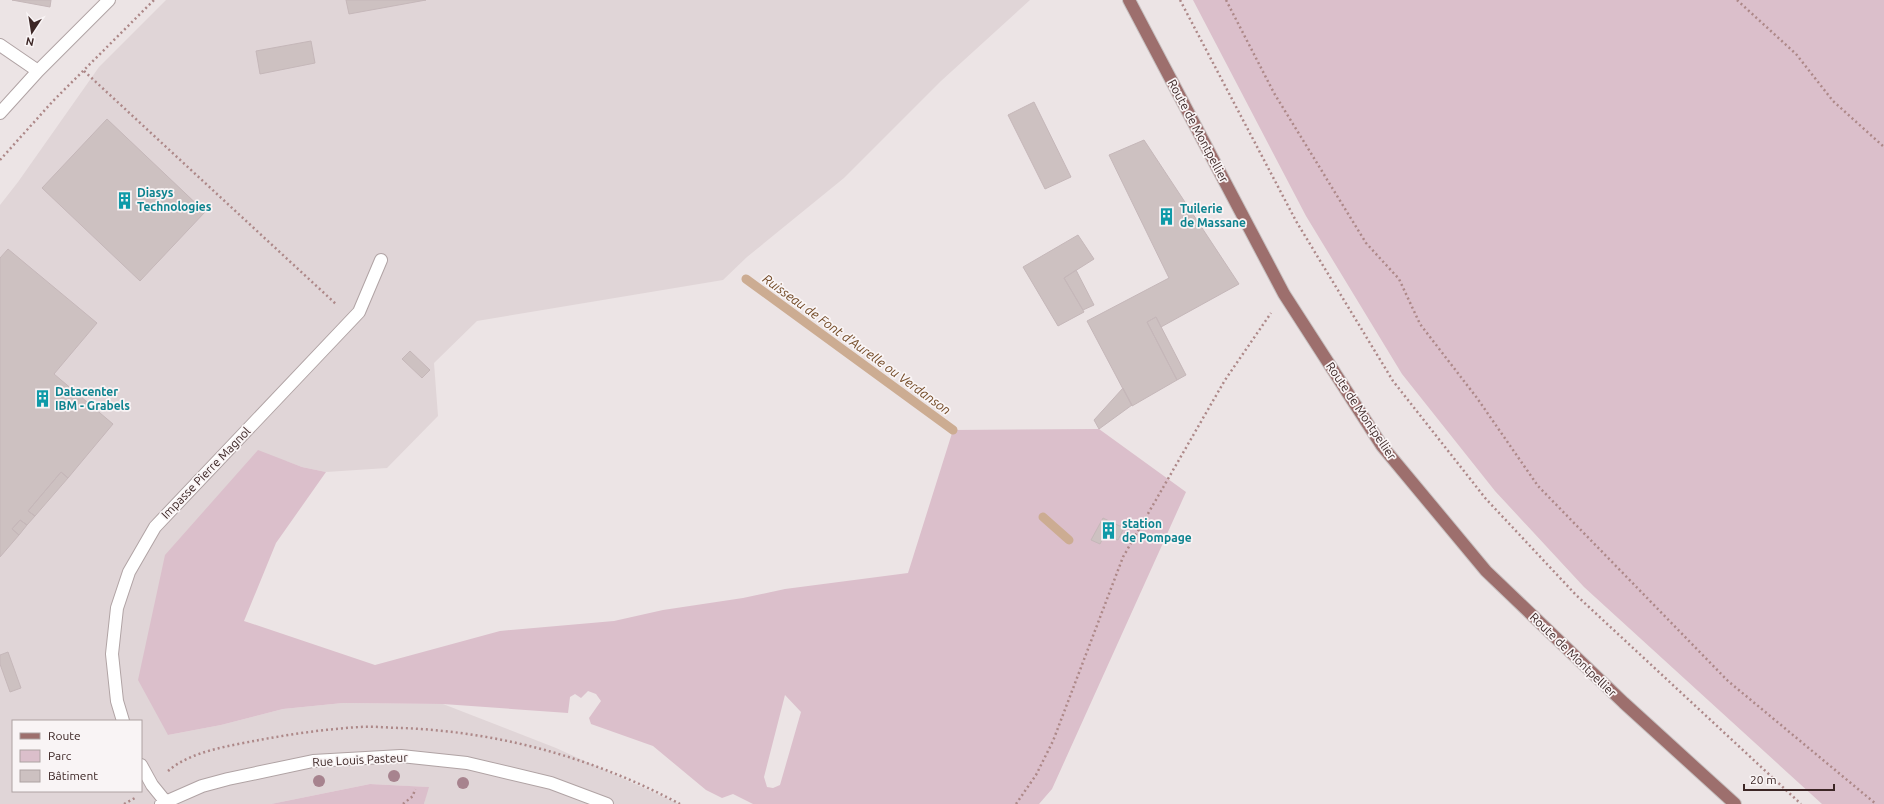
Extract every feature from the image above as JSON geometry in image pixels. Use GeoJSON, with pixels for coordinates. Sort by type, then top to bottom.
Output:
{"type":"FeatureCollection","features":[{"type":"Feature","properties":{"kind":"main road","name":"Route de Montpellier"},"geometry":{"type":"LineString","coordinates":[[1129,0],[1284,294],[1382,446],[1486,571],[1624,704],[1735,804]]}},
{"type":"Feature","properties":{"kind":"street"},"geometry":{"type":"LineString","coordinates":[[0,113],[38,71],[109,0]]}},
{"type":"Feature","properties":{"kind":"street"},"geometry":{"type":"LineString","coordinates":[[0,45],[38,71]]}},
{"type":"Feature","properties":{"kind":"street","name":"Impasse Pierre Magnol"},"geometry":{"type":"LineString","coordinates":[[123,720],[117,701],[112,654],[117,608],[129,572],[155,526],[359,312],[381,260]]}},
{"type":"Feature","properties":{"kind":"street","name":"Rue Louis Pasteur"},"geometry":{"type":"LineString","coordinates":[[163,802],[202,786],[313,761],[401,756],[466,763],[551,783],[607,804]]}},
{"type":"Feature","properties":{"kind":"street"},"geometry":{"type":"LineString","coordinates":[[142,767],[163,802]]}},
{"type":"Feature","properties":{"kind":"path"},"geometry":{"type":"LineString","coordinates":[[0,160],[53,101],[154,0]]}},
{"type":"Feature","properties":{"kind":"path"},"geometry":{"type":"LineString","coordinates":[[1180,0],[1296,221],[1392,381],[1486,499],[1576,595],[1802,804]]}},
{"type":"Feature","properties":{"kind":"path"},"geometry":{"type":"LineString","coordinates":[[1226,0],[1274,92],[1366,243],[1399,279],[1420,324],[1477,398],[1538,486],[1728,681],[1876,804]]}},
{"type":"Feature","properties":{"kind":"path"},"geometry":{"type":"LineString","coordinates":[[1737,0],[1796,54],[1833,101],[1884,146]]}},
{"type":"Feature","properties":{"kind":"path"},"geometry":{"type":"LineString","coordinates":[[84,71],[352,319]]}},
{"type":"Feature","properties":{"kind":"path"},"geometry":{"type":"LineString","coordinates":[[1016,804],[1036,775],[1053,741],[1123,557],[1225,380],[1284,294]]}},
{"type":"Feature","properties":{"kind":"path"},"geometry":{"type":"LineString","coordinates":[[403,804],[413,796],[415,789]]}},
{"type":"Feature","properties":{"kind":"shaded area"},"geometry":{"type":"Polygon","coordinates":[[[166,0],[1030,0],[941,81],[844,178],[747,257],[723,280],[477,321],[434,363],[438,416],[387,468],[326,472],[302,467],[286,461],[168,735],[221,725],[283,709],[343,703],[443,704],[556,748],[679,804],[424,804],[428,787],[370,784],[271,804],[0,804],[0,205],[18,182],[99,67],[166,0]]]}},
{"type":"Feature","properties":{"kind":"green space"},"geometry":{"type":"Polygon","coordinates":[[[1193,0],[1884,0],[1884,804],[1822,804],[1584,587],[1495,491],[1402,374],[1306,216],[1193,0]]]}},
{"type":"Feature","properties":{"kind":"green space"},"geometry":{"type":"Polygon","coordinates":[[[1099,429],[1186,492],[1052,789],[1039,804],[753,804],[733,794],[722,798],[706,790],[653,746],[591,724],[589,718],[601,701],[596,694],[588,691],[581,698],[575,694],[570,697],[568,713],[443,704],[343,703],[283,709],[221,725],[168,735],[138,680],[165,555],[258,450],[302,467],[326,472],[276,543],[244,621],[375,665],[500,631],[614,621],[663,610],[743,598],[785,589],[908,573],[953,430],[1099,429]],[[785,695],[764,777],[767,787],[773,788],[780,785],[801,712],[785,695]]]}},
{"type":"Feature","properties":{"kind":"green space"},"geometry":{"type":"Polygon","coordinates":[[[370,784],[429,787],[424,804],[271,804],[370,784]]]}},
{"type":"Feature","properties":{"kind":"building"},"geometry":{"type":"Polygon","coordinates":[[[12,0],[51,0],[50,7],[12,0]]]}},
{"type":"Feature","properties":{"kind":"building"},"geometry":{"type":"Polygon","coordinates":[[[346,0],[426,0],[349,14],[346,0]]]}},
{"type":"Feature","properties":{"kind":"building"},"geometry":{"type":"Polygon","coordinates":[[[311,41],[315,63],[260,74],[256,51],[311,41]]]}},
{"type":"Feature","properties":{"kind":"building"},"geometry":{"type":"Polygon","coordinates":[[[1034,102],[1071,177],[1045,189],[1008,115],[1034,102]]]}},
{"type":"Feature","properties":{"kind":"building","name":"Diasys Technologies"},"geometry":{"type":"Polygon","coordinates":[[[107,119],[205,212],[140,281],[42,188],[107,119]]]}},
{"type":"Feature","properties":{"kind":"building","name":"Tuilerie de Massane"},"geometry":{"type":"Polygon","coordinates":[[[1144,140],[1239,284],[1161,327],[1156,317],[1147,322],[1177,380],[1132,406],[1087,321],[1169,278],[1109,155],[1144,140]]]}},
{"type":"Feature","properties":{"kind":"building"},"geometry":{"type":"Polygon","coordinates":[[[1078,235],[1094,259],[1064,278],[1084,312],[1058,326],[1023,267],[1078,235]]]}},
{"type":"Feature","properties":{"kind":"building","name":"Datacenter IBM - Grabels"},"geometry":{"type":"Polygon","coordinates":[[[8,249],[97,323],[54,374],[113,424],[68,478],[61,472],[28,511],[35,516],[27,525],[20,520],[12,529],[19,535],[0,557],[0,258],[8,249]]]}},
{"type":"Feature","properties":{"kind":"building"},"geometry":{"type":"Polygon","coordinates":[[[1076,270],[1094,305],[1083,310],[1064,278],[1076,270]]]}},
{"type":"Feature","properties":{"kind":"building"},"geometry":{"type":"Polygon","coordinates":[[[1156,317],[1186,375],[1177,380],[1147,322],[1156,317]]]}},
{"type":"Feature","properties":{"kind":"building"},"geometry":{"type":"Polygon","coordinates":[[[410,351],[430,370],[422,378],[402,359],[410,351]]]}},
{"type":"Feature","properties":{"kind":"building"},"geometry":{"type":"Polygon","coordinates":[[[1123,388],[1132,405],[1099,429],[1094,420],[1123,388]]]}},
{"type":"Feature","properties":{"kind":"building"},"geometry":{"type":"Polygon","coordinates":[[[61,472],[68,478],[35,516],[28,511],[61,472]]]}},
{"type":"Feature","properties":{"kind":"building","name":"station de Pompage"},"geometry":{"type":"Polygon","coordinates":[[[1103,518],[1124,528],[1118,540],[1105,534],[1100,544],[1091,540],[1103,518]]]}},
{"type":"Feature","properties":{"kind":"building"},"geometry":{"type":"Polygon","coordinates":[[[20,520],[27,525],[19,535],[12,529],[20,520]]]}},
{"type":"Feature","properties":{"kind":"building"},"geometry":{"type":"Polygon","coordinates":[[[8,652],[21,688],[10,692],[0,664],[0,655],[8,652]]]}},
{"type":"Feature","properties":{"kind":"waterway","name":"Ruisseau de Font d'Aurelle ou Verdanson"},"geometry":{"type":"LineString","coordinates":[[746,279],[953,430]]}},
{"type":"Feature","properties":{"kind":"waterway"},"geometry":{"type":"LineString","coordinates":[[1043,517],[1069,540]]}},
{"type":"Feature","properties":{"kind":"place","name":"Diasys Technologies"},"geometry":{"type":"Point","coordinates":[124,200]}},
{"type":"Feature","properties":{"kind":"place","name":"Tuilerie de Massane"},"geometry":{"type":"Point","coordinates":[1167,216]}},
{"type":"Feature","properties":{"kind":"place","name":"Datacenter IBM - Grabels"},"geometry":{"type":"Point","coordinates":[42,399]}},
{"type":"Feature","properties":{"kind":"place","name":"station de Pompage"},"geometry":{"type":"Point","coordinates":[1109,531]}}]}
